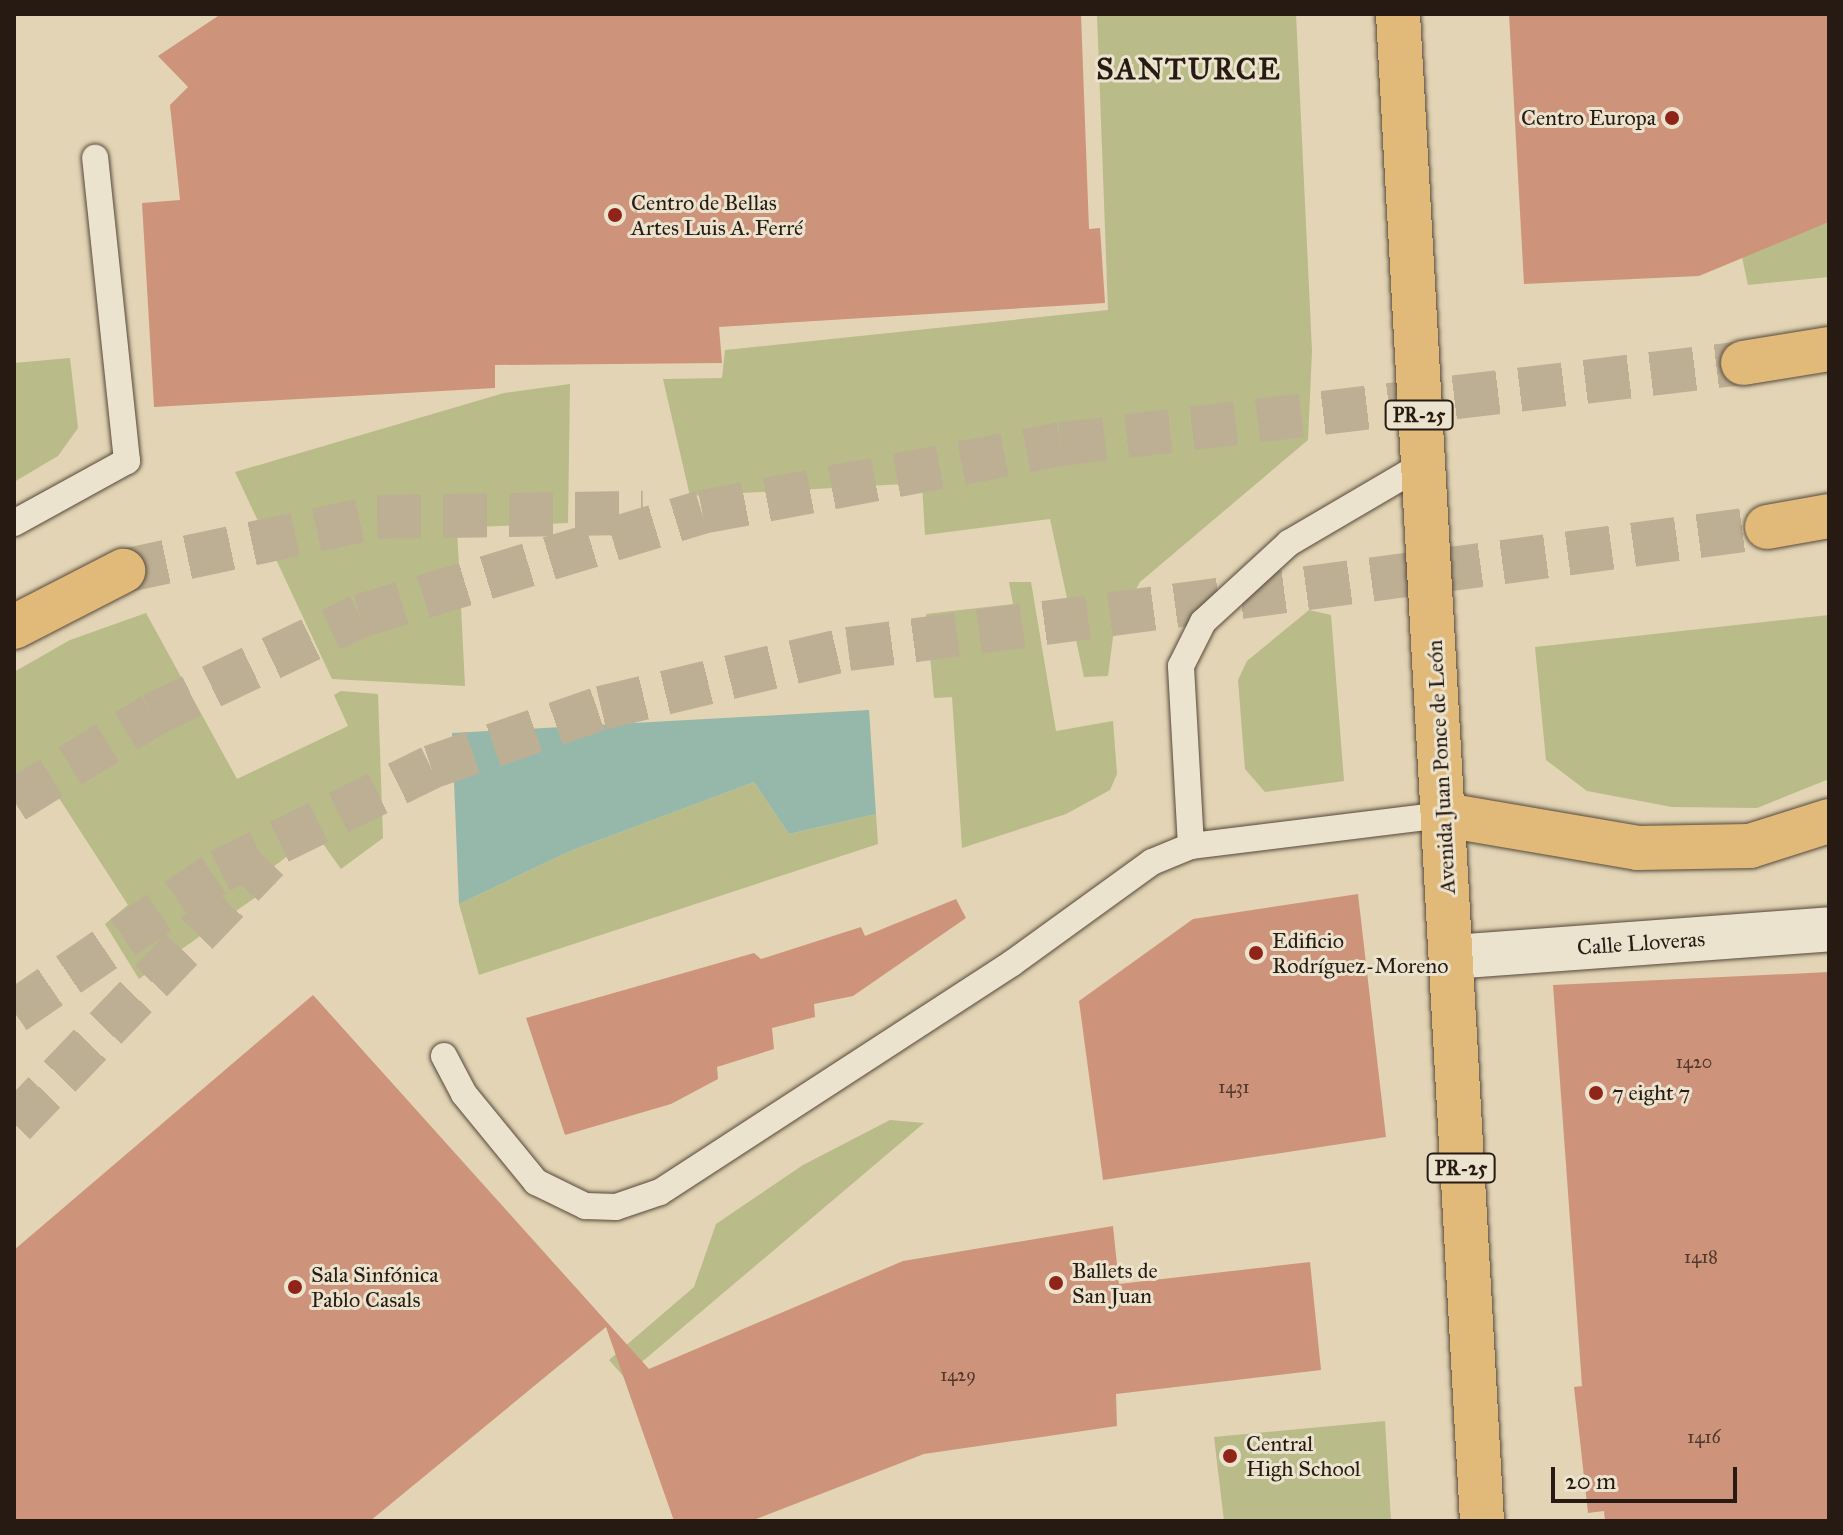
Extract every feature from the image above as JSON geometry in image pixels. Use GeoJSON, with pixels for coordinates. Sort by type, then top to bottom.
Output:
{"type":"FeatureCollection","features":[{"type":"Feature","properties":{"kind":"main road","name":"Avenida Juan Ponce de León"},"geometry":{"type":"LineString","coordinates":[[1398,14],[1482,1521]]}},
{"type":"Feature","properties":{"kind":"main road"},"geometry":{"type":"LineString","coordinates":[[1743,363],[1829,349]]}},
{"type":"Feature","properties":{"kind":"main road"},"geometry":{"type":"LineString","coordinates":[[1767,527],[1829,516]]}},
{"type":"Feature","properties":{"kind":"main road"},"geometry":{"type":"LineString","coordinates":[[14,627],[123,571]]}},
{"type":"Feature","properties":{"kind":"main road"},"geometry":{"type":"LineString","coordinates":[[1445,815],[1638,848],[1750,846],[1829,821]]}},
{"type":"Feature","properties":{"kind":"street","name":"Calle Lloveras"},"geometry":{"type":"LineString","coordinates":[[1452,957],[1829,929]]}},
{"type":"Feature","properties":{"kind":"lane"},"geometry":{"type":"LineString","coordinates":[[14,523],[127,461],[95,158]]}},
{"type":"Feature","properties":{"kind":"lane"},"geometry":{"type":"LineString","coordinates":[[1191,846],[1181,666],[1203,622],[1289,543],[1422,465]]}},
{"type":"Feature","properties":{"kind":"lane"},"geometry":{"type":"LineString","coordinates":[[444,1056],[464,1094],[536,1182],[585,1206],[616,1207],[660,1192],[1011,964],[1152,862],[1191,846],[1445,815]]}},
{"type":"Feature","properties":{"kind":"green space"},"geometry":{"type":"Polygon","coordinates":[[[1097,14],[1296,14],[1312,351],[1308,440],[1140,582],[1114,629],[1108,676],[1084,677],[1050,519],[925,535],[922,483],[690,496],[663,379],[722,378],[725,350],[1108,310],[1097,14]]]}},
{"type":"Feature","properties":{"kind":"green space"},"geometry":{"type":"Polygon","coordinates":[[[1829,222],[1829,277],[1748,285],[1742,257],[1829,222]]]}},
{"type":"Feature","properties":{"kind":"green space"},"geometry":{"type":"Polygon","coordinates":[[[70,358],[78,428],[58,456],[14,482],[14,363],[70,358]]]}},
{"type":"Feature","properties":{"kind":"green space"},"geometry":{"type":"Polygon","coordinates":[[[570,384],[568,523],[457,528],[465,686],[332,679],[235,472],[504,393],[570,384]]]}},
{"type":"Feature","properties":{"kind":"green space"},"geometry":{"type":"Polygon","coordinates":[[[1009,582],[1031,582],[1056,731],[1113,721],[1117,774],[1110,790],[1066,814],[962,848],[952,697],[934,698],[926,614],[1013,604],[1009,582]]]}},
{"type":"Feature","properties":{"kind":"green space"},"geometry":{"type":"Polygon","coordinates":[[[1309,610],[1331,615],[1344,781],[1265,792],[1245,769],[1238,680],[1247,661],[1309,610]]]}},
{"type":"Feature","properties":{"kind":"green space"},"geometry":{"type":"Polygon","coordinates":[[[146,613],[237,779],[348,726],[334,695],[341,691],[378,694],[383,838],[341,869],[316,834],[268,871],[276,883],[139,979],[105,924],[128,905],[46,778],[14,800],[14,672],[70,640],[146,613]]]}},
{"type":"Feature","properties":{"kind":"green space"},"geometry":{"type":"Polygon","coordinates":[[[1829,615],[1829,779],[1757,808],[1672,807],[1587,791],[1546,760],[1535,647],[1829,615]]]}},
{"type":"Feature","properties":{"kind":"green space"},"geometry":{"type":"Polygon","coordinates":[[[754,782],[789,834],[876,814],[878,844],[479,975],[459,904],[570,851],[754,782]]]}},
{"type":"Feature","properties":{"kind":"green space"},"geometry":{"type":"Polygon","coordinates":[[[890,1120],[924,1123],[624,1377],[609,1360],[694,1287],[716,1224],[803,1165],[890,1120]]]}},
{"type":"Feature","properties":{"kind":"green space"},"geometry":{"type":"Polygon","coordinates":[[[1385,1421],[1391,1521],[1224,1521],[1214,1437],[1385,1421]]]}},
{"type":"Feature","properties":{"kind":"shaded area"},"geometry":{"type":"Polygon","coordinates":[[[869,710],[876,814],[789,834],[754,782],[570,851],[459,904],[452,733],[869,710]]]}},
{"type":"Feature","properties":{"kind":"building","name":"Centro de Bellas Artes Luis A. Ferré"},"geometry":{"type":"Polygon","coordinates":[[[221,14],[1081,14],[1089,229],[1100,228],[1105,303],[719,327],[722,363],[495,365],[495,388],[154,407],[142,203],[180,200],[170,105],[188,87],[158,56],[221,14]]]}},
{"type":"Feature","properties":{"kind":"building","name":"Centro Europa"},"geometry":{"type":"Polygon","coordinates":[[[1509,14],[1829,14],[1829,222],[1699,276],[1524,284],[1509,14]]]}},
{"type":"Feature","properties":{"kind":"building"},"geometry":{"type":"Polygon","coordinates":[[[1358,894],[1386,1137],[1103,1180],[1079,1001],[1193,919],[1358,894]]]}},
{"type":"Feature","properties":{"kind":"building"},"geometry":{"type":"Polygon","coordinates":[[[956,899],[966,918],[853,996],[814,1004],[815,1017],[772,1028],[774,1049],[717,1067],[718,1079],[671,1104],[565,1135],[526,1018],[754,953],[761,959],[861,927],[865,936],[956,899]]]}},
{"type":"Feature","properties":{"kind":"building"},"geometry":{"type":"Polygon","coordinates":[[[1829,972],[1829,1521],[1605,1521],[1604,1511],[1588,1513],[1574,1387],[1582,1386],[1553,985],[1829,972]]]}},
{"type":"Feature","properties":{"kind":"building","name":"Sala Sinfónica Pablo Casals"},"geometry":{"type":"Polygon","coordinates":[[[313,995],[649,1369],[903,1261],[1113,1226],[1119,1284],[1310,1262],[1321,1370],[1116,1394],[1117,1426],[924,1454],[751,1521],[674,1521],[606,1327],[370,1521],[14,1521],[14,1250],[313,995]]]}},
{"type":"Feature","properties":{"kind":"tunnel"},"geometry":{"type":"LineString","coordinates":[[14,801],[152,715],[360,616],[702,512],[1061,444],[1743,363]]}},
{"type":"Feature","properties":{"kind":"tunnel"},"geometry":{"type":"LineString","coordinates":[[123,571],[377,517],[643,513]]}},
{"type":"Feature","properties":{"kind":"tunnel"},"geometry":{"type":"LineString","coordinates":[[14,1012],[220,871],[431,767],[601,708],[848,649],[1767,527]]}},
{"type":"Feature","properties":{"kind":"tunnel"},"geometry":{"type":"LineString","coordinates":[[14,1124],[267,860]]}},
{"type":"Feature","properties":{"kind":"place","name":"Centro Europa"},"geometry":{"type":"Point","coordinates":[1672,118]}},
{"type":"Feature","properties":{"kind":"place","name":"Centro de Bellas Artes Luis A. Ferré"},"geometry":{"type":"Point","coordinates":[615,215]}},
{"type":"Feature","properties":{"kind":"place","name":"Edificio Rodríguez-Moreno"},"geometry":{"type":"Point","coordinates":[1256,953]}},
{"type":"Feature","properties":{"kind":"place","name":"7 eight 7"},"geometry":{"type":"Point","coordinates":[1596,1093]}},
{"type":"Feature","properties":{"kind":"place","name":"Ballets de San Juan"},"geometry":{"type":"Point","coordinates":[1056,1283]}},
{"type":"Feature","properties":{"kind":"place","name":"Sala Sinfónica Pablo Casals"},"geometry":{"type":"Point","coordinates":[295,1287]}},
{"type":"Feature","properties":{"kind":"place","name":"Central High School"},"geometry":{"type":"Point","coordinates":[1230,1456]}},
{"type":"Feature","properties":{"kind":"district","name":"SANTURCE"},"geometry":{"type":"Point","coordinates":[1189,69]}}]}
